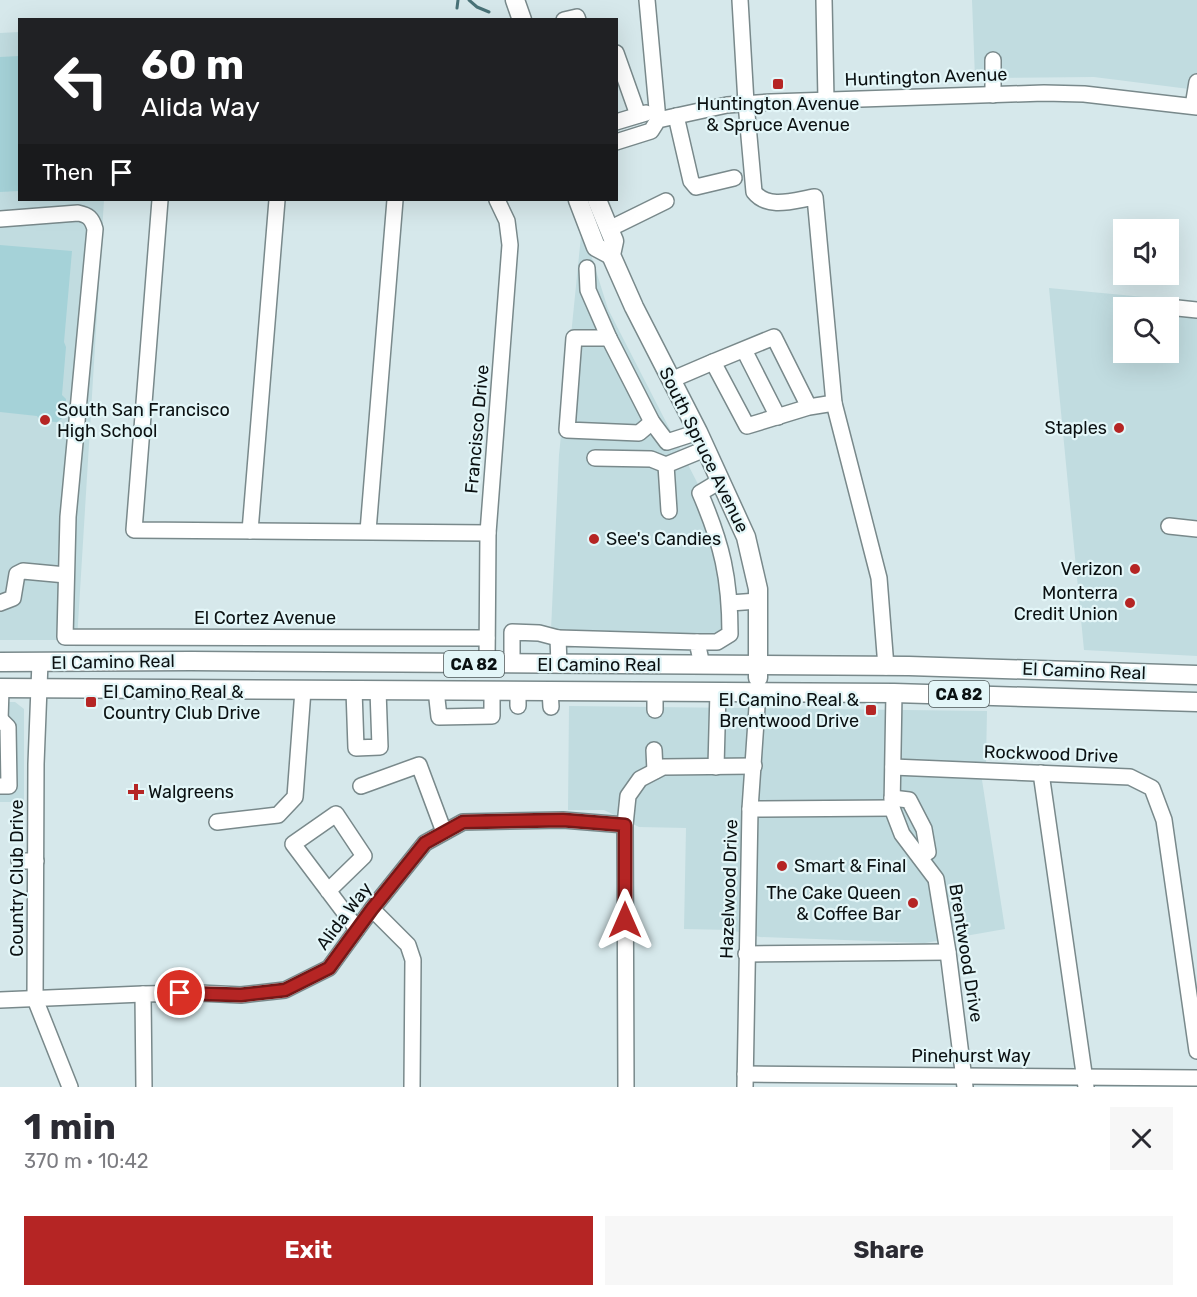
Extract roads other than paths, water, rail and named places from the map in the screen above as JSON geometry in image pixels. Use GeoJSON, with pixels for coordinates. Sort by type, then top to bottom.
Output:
{"type":"FeatureCollection","features":[{"type":"Feature","properties":{"kind":"main road"},"geometry":{"type":"LineString","coordinates":[[515,0],[521,18]]}},
{"type":"Feature","properties":{"kind":"main road","name":"South Spruce Avenue"},"geometry":{"type":"LineString","coordinates":[[578,201],[596,247],[611,255]]}},
{"type":"Feature","properties":{"kind":"main road","name":"South Spruce Avenue"},"geometry":{"type":"LineString","coordinates":[[597,201],[614,241],[611,255],[634,307],[702,440],[746,537],[758,590],[758,692]]}},
{"type":"Feature","properties":{"kind":"main road","name":"El Camino Real"},"geometry":{"type":"LineString","coordinates":[[0,662],[191,661],[909,666],[1197,675]]}},
{"type":"Feature","properties":{"kind":"main road","name":"El Camino Real"},"geometry":{"type":"LineString","coordinates":[[1,688],[492,690],[518,698],[551,699],[655,691],[894,693],[1197,702]]}},
{"type":"Feature","properties":{"kind":"street"},"geometry":{"type":"LineString","coordinates":[[647,0],[658,120]]}},
{"type":"Feature","properties":{"kind":"street"},"geometry":{"type":"LineString","coordinates":[[740,0],[754,192],[760,199],[769,203],[815,197],[834,403],[879,578],[886,667]]}},
{"type":"Feature","properties":{"kind":"street"},"geometry":{"type":"LineString","coordinates":[[824,0],[826,100]]}},
{"type":"Feature","properties":{"kind":"street"},"geometry":{"type":"LineString","coordinates":[[993,60],[993,95]]}},
{"type":"Feature","properties":{"kind":"street"},"geometry":{"type":"LineString","coordinates":[[618,63],[623,92],[638,115],[618,121]]}},
{"type":"Feature","properties":{"kind":"street"},"geometry":{"type":"LineString","coordinates":[[1195,107],[1197,82]]}},
{"type":"Feature","properties":{"kind":"street","name":"Huntington Avenue"},"geometry":{"type":"LineString","coordinates":[[618,141],[651,131],[658,120],[746,103],[1084,94],[1195,107]]}},
{"type":"Feature","properties":{"kind":"street","name":"Huntington Avenue"},"geometry":{"type":"LineString","coordinates":[[638,115],[648,112],[658,120]]}},
{"type":"Feature","properties":{"kind":"street"},"geometry":{"type":"LineString","coordinates":[[676,116],[691,181],[696,188],[734,178]]}},
{"type":"Feature","properties":{"kind":"street"},"geometry":{"type":"LineString","coordinates":[[160,201],[134,530],[488,533]]}},
{"type":"Feature","properties":{"kind":"street"},"geometry":{"type":"LineString","coordinates":[[250,531],[277,201]]}},
{"type":"Feature","properties":{"kind":"street"},"geometry":{"type":"LineString","coordinates":[[368,531],[395,201]]}},
{"type":"Feature","properties":{"kind":"street","name":"Francisco Drive"},"geometry":{"type":"LineString","coordinates":[[487,664],[488,533],[510,245],[507,221],[497,201]]}},
{"type":"Feature","properties":{"kind":"street"},"geometry":{"type":"LineString","coordinates":[[609,229],[666,201]]}},
{"type":"Feature","properties":{"kind":"street"},"geometry":{"type":"LineString","coordinates":[[0,219],[78,213],[88,215],[95,229],[68,517],[66,575],[23,571],[17,574],[13,598],[0,603]]}},
{"type":"Feature","properties":{"kind":"street"},"geometry":{"type":"LineString","coordinates":[[587,268],[588,290],[609,338],[652,422],[667,442],[702,440]]}},
{"type":"Feature","properties":{"kind":"street"},"geometry":{"type":"LineString","coordinates":[[1179,308],[1197,310]]}},
{"type":"Feature","properties":{"kind":"street"},"geometry":{"type":"LineString","coordinates":[[671,380],[774,337],[809,407]]}},
{"type":"Feature","properties":{"kind":"street"},"geometry":{"type":"LineString","coordinates":[[609,338],[574,338],[567,430],[639,433],[652,422]]}},
{"type":"Feature","properties":{"kind":"street"},"geometry":{"type":"LineString","coordinates":[[744,350],[778,417]]}},
{"type":"Feature","properties":{"kind":"street"},"geometry":{"type":"LineString","coordinates":[[713,362],[747,426],[809,407],[834,403]]}},
{"type":"Feature","properties":{"kind":"street"},"geometry":{"type":"LineString","coordinates":[[666,465],[702,440]]}},
{"type":"Feature","properties":{"kind":"street"},"geometry":{"type":"LineString","coordinates":[[595,458],[651,459],[666,465]]}},
{"type":"Feature","properties":{"kind":"street"},"geometry":{"type":"LineString","coordinates":[[666,465],[669,511]]}},
{"type":"Feature","properties":{"kind":"street"},"geometry":{"type":"LineString","coordinates":[[512,664],[512,632],[538,633],[558,638],[697,642],[717,642],[730,634],[730,603],[725,563],[713,523],[700,493],[720,481]]}},
{"type":"Feature","properties":{"kind":"street"},"geometry":{"type":"LineString","coordinates":[[1169,526],[1197,530]]}},
{"type":"Feature","properties":{"kind":"street","name":"El Cortez Avenue"},"geometry":{"type":"LineString","coordinates":[[66,575],[65,638],[487,638]]}},
{"type":"Feature","properties":{"kind":"street"},"geometry":{"type":"LineString","coordinates":[[730,603],[758,601]]}},
{"type":"Feature","properties":{"kind":"street"},"geometry":{"type":"LineString","coordinates":[[558,638],[559,665]]}},
{"type":"Feature","properties":{"kind":"street"},"geometry":{"type":"LineString","coordinates":[[697,642],[702,665]]}},
{"type":"Feature","properties":{"kind":"street","name":"Country Club Drive"},"geometry":{"type":"LineString","coordinates":[[40,663],[36,764],[35,999],[70,1087]]}},
{"type":"Feature","properties":{"kind":"street"},"geometry":{"type":"LineString","coordinates":[[0,786],[9,786],[8,727],[1,720],[1,688]]}},
{"type":"Feature","properties":{"kind":"street"},"geometry":{"type":"LineString","coordinates":[[217,822],[278,815],[295,797],[303,690]]}},
{"type":"Feature","properties":{"kind":"street"},"geometry":{"type":"LineString","coordinates":[[354,690],[356,748],[380,747],[378,690]]}},
{"type":"Feature","properties":{"kind":"street"},"geometry":{"type":"LineString","coordinates":[[436,690],[440,717],[492,716],[492,690]]}},
{"type":"Feature","properties":{"kind":"street"},"geometry":{"type":"LineString","coordinates":[[654,710],[655,691]]}},
{"type":"Feature","properties":{"kind":"street"},"geometry":{"type":"LineString","coordinates":[[716,766],[718,691]]}},
{"type":"Feature","properties":{"kind":"street","name":"Hazelwood Drive"},"geometry":{"type":"LineString","coordinates":[[745,1081],[750,809],[758,692]]}},
{"type":"Feature","properties":{"kind":"street","name":"Brentwood Drive"},"geometry":{"type":"LineString","coordinates":[[894,693],[892,803],[902,834],[936,879],[948,952],[964,1081]]}},
{"type":"Feature","properties":{"kind":"street"},"geometry":{"type":"LineString","coordinates":[[654,750],[655,771]]}},
{"type":"Feature","properties":{"kind":"street"},"geometry":{"type":"LineString","coordinates":[[361,786],[419,765],[444,832]]}},
{"type":"Feature","properties":{"kind":"street"},"geometry":{"type":"LineString","coordinates":[[626,1087],[625,825],[628,796],[640,779],[663,767],[754,766]]}},
{"type":"Feature","properties":{"kind":"street","name":"Rockwood Drive"},"geometry":{"type":"LineString","coordinates":[[893,767],[1130,777],[1152,788],[1164,820],[1197,1051]]}},
{"type":"Feature","properties":{"kind":"street"},"geometry":{"type":"LineString","coordinates":[[1041,773],[1085,1082]]}},
{"type":"Feature","properties":{"kind":"street"},"geometry":{"type":"LineString","coordinates":[[750,809],[892,803],[909,800],[924,829],[928,852],[920,858]]}},
{"type":"Feature","properties":{"kind":"street"},"geometry":{"type":"LineString","coordinates":[[328,891],[364,856],[336,814],[293,844],[328,891],[357,929]]}},
{"type":"Feature","properties":{"kind":"street","name":"Alida Way"},"geometry":{"type":"LineString","coordinates":[[0,1000],[143,994],[241,995],[285,990],[329,968],[372,909],[425,843],[463,822],[563,820],[625,825]]}},
{"type":"Feature","properties":{"kind":"street"},"geometry":{"type":"LineString","coordinates":[[19,861],[36,861]]}},
{"type":"Feature","properties":{"kind":"street"},"geometry":{"type":"LineString","coordinates":[[372,909],[408,945],[413,960],[412,1087]]}},
{"type":"Feature","properties":{"kind":"street"},"geometry":{"type":"LineString","coordinates":[[746,954],[948,952]]}},
{"type":"Feature","properties":{"kind":"street"},"geometry":{"type":"LineString","coordinates":[[143,994],[144,1087]]}},
{"type":"Feature","properties":{"kind":"street","name":"Pinehurst Way"},"geometry":{"type":"LineString","coordinates":[[745,1081],[1085,1082],[1197,1078]]}},
{"type":"Feature","properties":{"kind":"waterway"},"geometry":{"type":"LineString","coordinates":[[457,8],[458,0]]}},
{"type":"Feature","properties":{"kind":"waterway"},"geometry":{"type":"LineString","coordinates":[[469,0],[477,7],[489,12]]}},
{"type":"Feature","properties":{"kind":"place","name":"Huntington Avenue & Spruce Avenue"},"geometry":{"type":"Point","coordinates":[778,84]}},
{"type":"Feature","properties":{"kind":"place","name":"South San Francisco High School"},"geometry":{"type":"Point","coordinates":[45,420]}},
{"type":"Feature","properties":{"kind":"place","name":"Staples"},"geometry":{"type":"Point","coordinates":[1119,428]}},
{"type":"Feature","properties":{"kind":"place","name":"See's Candies"},"geometry":{"type":"Point","coordinates":[594,539]}},
{"type":"Feature","properties":{"kind":"place","name":"Verizon"},"geometry":{"type":"Point","coordinates":[1135,569]}},
{"type":"Feature","properties":{"kind":"place","name":"Monterra Credit Union"},"geometry":{"type":"Point","coordinates":[1130,603]}},
{"type":"Feature","properties":{"kind":"place","name":"El Camino Real & Country Club Drive"},"geometry":{"type":"Point","coordinates":[91,702]}},
{"type":"Feature","properties":{"kind":"place","name":"El Camino Real & Brentwood Drive"},"geometry":{"type":"Point","coordinates":[871,710]}},
{"type":"Feature","properties":{"kind":"place","name":"Walgreens"},"geometry":{"type":"Point","coordinates":[136,792]}},
{"type":"Feature","properties":{"kind":"place","name":"Smart & Final"},"geometry":{"type":"Point","coordinates":[782,866]}},
{"type":"Feature","properties":{"kind":"place","name":"The Cake Queen & Coffee Bar"},"geometry":{"type":"Point","coordinates":[913,903]}}]}
